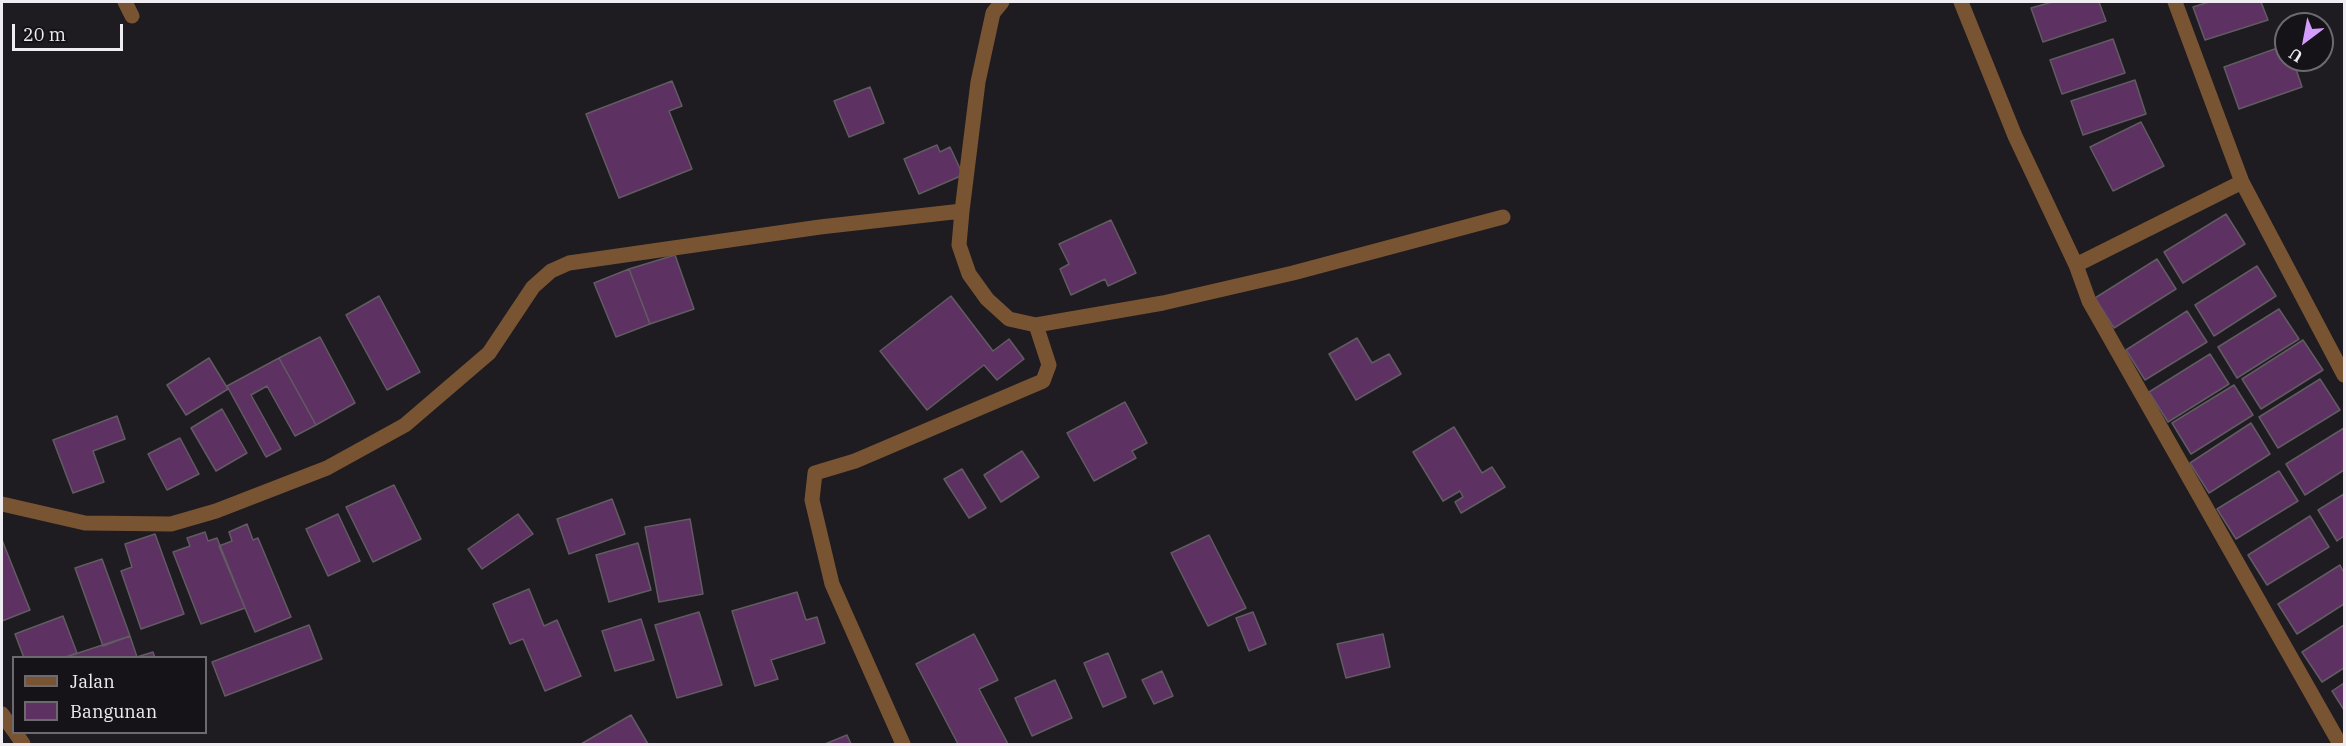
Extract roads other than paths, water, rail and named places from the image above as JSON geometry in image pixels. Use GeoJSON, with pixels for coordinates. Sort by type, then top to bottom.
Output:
{"type":"FeatureCollection","features":[{"type":"Feature","properties":{"kind":"street"},"geometry":{"type":"LineString","coordinates":[[125,2],[132,16]]}},
{"type":"Feature","properties":{"kind":"street"},"geometry":{"type":"LineString","coordinates":[[1002,2],[993,13],[978,82],[959,245],[969,274],[987,299],[1008,319],[1036,325],[1163,303],[1293,273],[1503,217]]}},
{"type":"Feature","properties":{"kind":"street"},"geometry":{"type":"LineString","coordinates":[[1961,2],[2015,136],[2076,265],[2090,301],[2340,744]]}},
{"type":"Feature","properties":{"kind":"street"},"geometry":{"type":"LineString","coordinates":[[2175,2],[2242,182],[2344,375]]}},
{"type":"Feature","properties":{"kind":"street"},"geometry":{"type":"LineString","coordinates":[[2076,265],[2242,182]]}},
{"type":"Feature","properties":{"kind":"street"},"geometry":{"type":"LineString","coordinates":[[2,504],[85,522],[171,524],[216,511],[327,468],[405,425],[489,353],[533,287],[551,271],[569,263],[820,227],[962,211]]}},
{"type":"Feature","properties":{"kind":"street"},"geometry":{"type":"LineString","coordinates":[[903,744],[832,584],[812,500],[815,472],[855,461],[1043,381],[1049,365],[1036,325]]}},
{"type":"Feature","properties":{"kind":"street"},"geometry":{"type":"LineString","coordinates":[[2,714],[12,729]]}}]}
